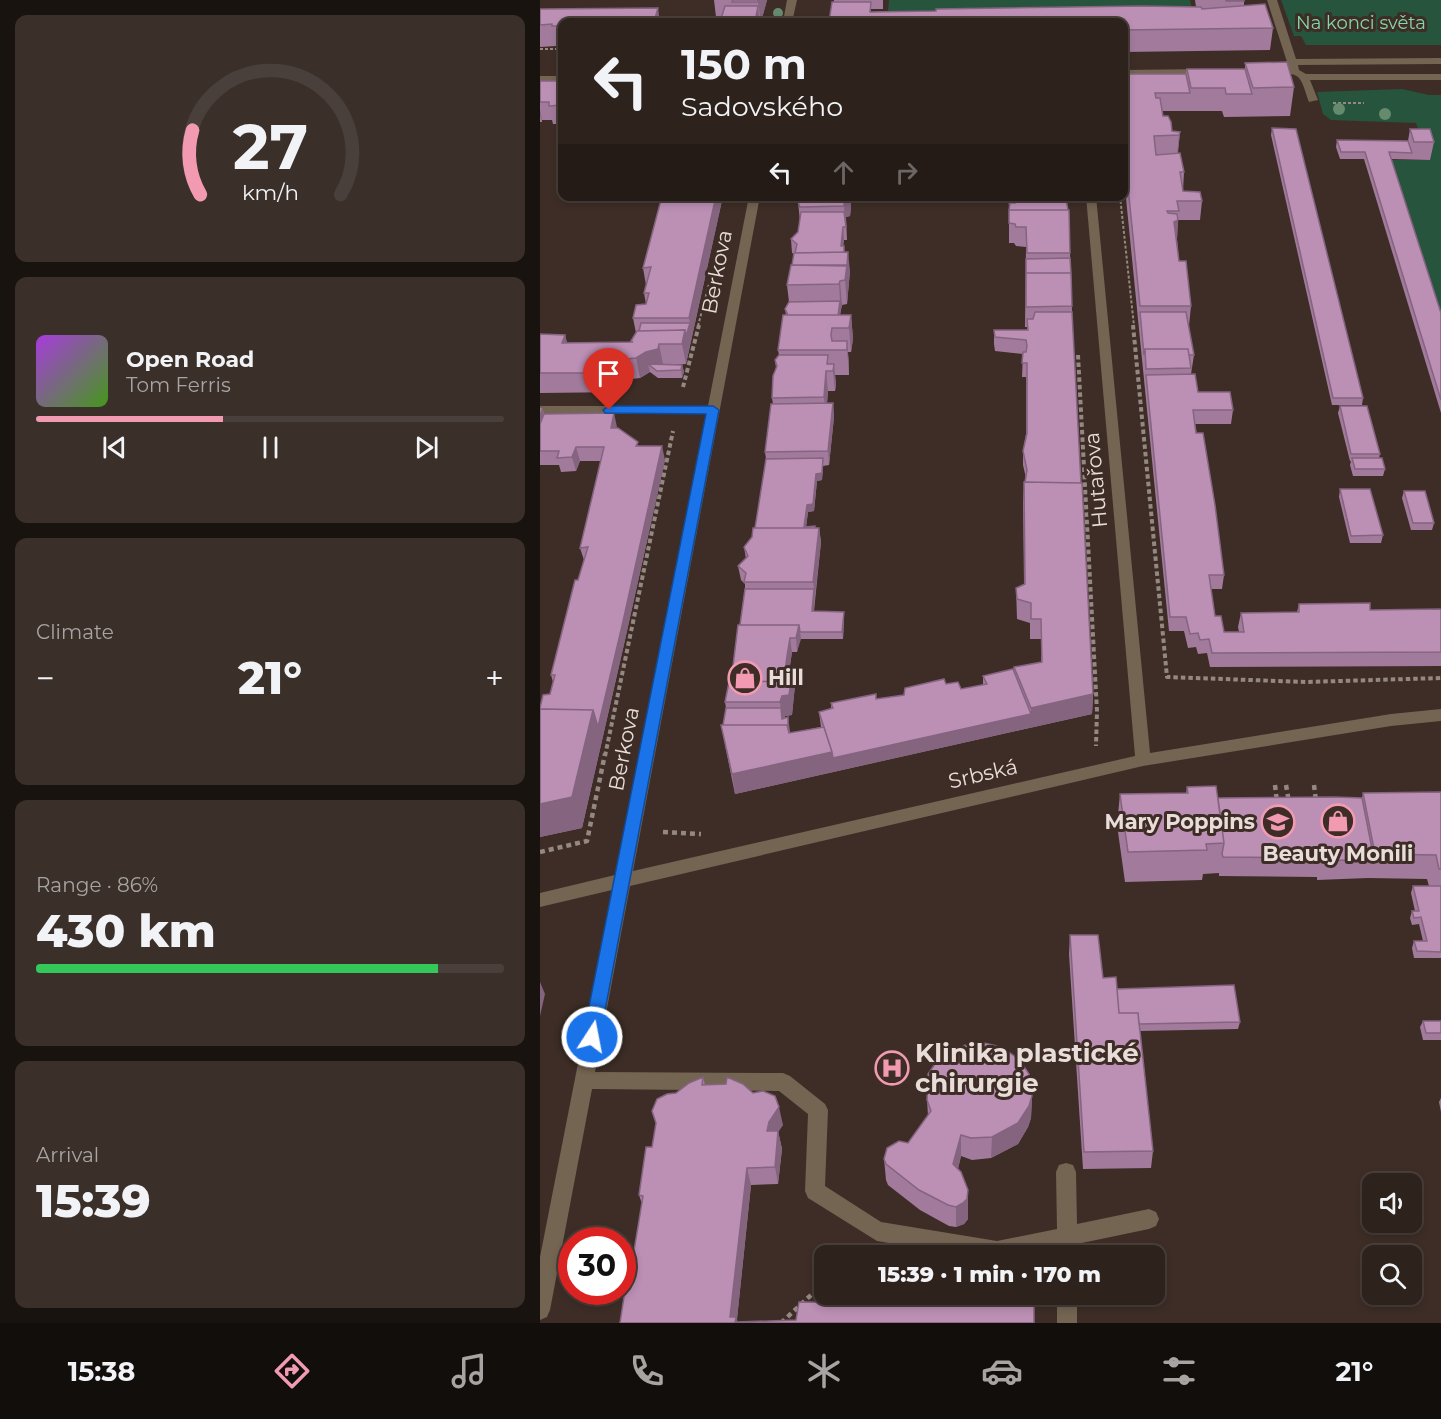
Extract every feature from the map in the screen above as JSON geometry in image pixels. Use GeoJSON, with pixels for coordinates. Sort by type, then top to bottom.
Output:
{"type":"FeatureCollection","features":[{"type":"Feature","properties":{"kind":"street"},"geometry":{"type":"LineString","coordinates":[[788,18],[792,0]]}},
{"type":"Feature","properties":{"kind":"street"},"geometry":{"type":"LineString","coordinates":[[1272,0],[1297,70],[1313,100]]}},
{"type":"Feature","properties":{"kind":"street"},"geometry":{"type":"LineString","coordinates":[[1254,72],[1441,62]]}},
{"type":"Feature","properties":{"kind":"street"},"geometry":{"type":"LineString","coordinates":[[1297,70],[1441,77]]}},
{"type":"Feature","properties":{"kind":"street"},"geometry":{"type":"LineString","coordinates":[[1128,73],[1219,72]]}},
{"type":"Feature","properties":{"kind":"street"},"geometry":{"type":"LineString","coordinates":[[540,79],[558,79]]}},
{"type":"Feature","properties":{"kind":"street","name":"Berkova"},"geometry":{"type":"LineString","coordinates":[[540,1310],[754,201]]}},
{"type":"Feature","properties":{"kind":"street","name":"Hutařova"},"geometry":{"type":"LineString","coordinates":[[1091,201],[1143,760]]}},
{"type":"Feature","properties":{"kind":"street"},"geometry":{"type":"LineString","coordinates":[[540,410],[713,410]]}},
{"type":"Feature","properties":{"kind":"street","name":"Srbská"},"geometry":{"type":"LineString","coordinates":[[540,900],[1143,760],[1391,720],[1441,715]]}},
{"type":"Feature","properties":{"kind":"street"},"geometry":{"type":"LineString","coordinates":[[583,1080],[783,1082],[818,1110],[815,1191],[877,1232],[997,1251],[1149,1219]]}},
{"type":"Feature","properties":{"kind":"street"},"geometry":{"type":"LineString","coordinates":[[1066,1172],[1067,1245]]}},
{"type":"Feature","properties":{"kind":"street"},"geometry":{"type":"LineString","coordinates":[[1067,1305],[1067,1323]]}},
{"type":"Feature","properties":{"kind":"path"},"geometry":{"type":"LineString","coordinates":[[540,49],[558,49]]}},
{"type":"Feature","properties":{"kind":"path"},"geometry":{"type":"LineString","coordinates":[[1331,103],[1364,104]]}},
{"type":"Feature","properties":{"kind":"path"},"geometry":{"type":"LineString","coordinates":[[1121,201],[1152,503],[1167,677],[1306,682],[1441,678]]}},
{"type":"Feature","properties":{"kind":"path"},"geometry":{"type":"LineString","coordinates":[[680,398],[710,282]]}},
{"type":"Feature","properties":{"kind":"path"},"geometry":{"type":"LineString","coordinates":[[1077,344],[1095,681]]}},
{"type":"Feature","properties":{"kind":"path"},"geometry":{"type":"LineString","coordinates":[[540,852],[587,841],[674,426]]}},
{"type":"Feature","properties":{"kind":"path"},"geometry":{"type":"LineString","coordinates":[[1275,785],[1278,807]]}},
{"type":"Feature","properties":{"kind":"path"},"geometry":{"type":"LineString","coordinates":[[1286,785],[1290,810]]}},
{"type":"Feature","properties":{"kind":"path"},"geometry":{"type":"LineString","coordinates":[[1314,785],[1318,808]]}},
{"type":"Feature","properties":{"kind":"path"},"geometry":{"type":"LineString","coordinates":[[781,1323],[814,1292]]}},
{"type":"Feature","properties":{"kind":"green space"},"geometry":{"type":"Polygon","coordinates":[[[889,0],[1190,0],[1196,26],[1128,22],[1128,18],[887,18],[889,0]]]}},
{"type":"Feature","properties":{"kind":"green space","name":"Na konci světa"},"geometry":{"type":"Polygon","coordinates":[[[1281,0],[1441,0],[1441,45],[1306,45],[1301,36],[1294,36],[1281,0]]]}},
{"type":"Feature","properties":{"kind":"green space"},"geometry":{"type":"Polygon","coordinates":[[[1402,89],[1429,95],[1441,95],[1441,321],[1389,160],[1429,160],[1416,123],[1331,120],[1323,114],[1317,92],[1402,89]]]}},
{"type":"Feature","properties":{"kind":"building"},"geometry":{"type":"Polygon","coordinates":[[[733,0],[758,0],[758,2],[732,2],[733,0]]]}},
{"type":"Feature","properties":{"kind":"building"},"geometry":{"type":"Polygon","coordinates":[[[832,2],[871,2],[870,12],[1143,6],[1201,7],[1202,9],[1265,4],[1273,28],[1128,30],[1128,18],[830,18],[832,2]]]}},
{"type":"Feature","properties":{"kind":"building"},"geometry":{"type":"Polygon","coordinates":[[[725,6],[758,6],[756,18],[721,18],[725,6]]]}},
{"type":"Feature","properties":{"kind":"building"},"geometry":{"type":"Polygon","coordinates":[[[658,8],[655,18],[558,18],[558,26],[540,25],[540,9],[658,8]]]}},
{"type":"Feature","properties":{"kind":"building"},"geometry":{"type":"Polygon","coordinates":[[[1287,62],[1294,87],[1253,88],[1245,63],[1287,62]]]}},
{"type":"Feature","properties":{"kind":"building"},"geometry":{"type":"Polygon","coordinates":[[[1187,69],[1245,69],[1252,94],[1226,94],[1225,88],[1191,88],[1187,69]]]}},
{"type":"Feature","properties":{"kind":"building"},"geometry":{"type":"Polygon","coordinates":[[[1128,74],[1186,74],[1190,93],[1155,93],[1156,98],[1160,98],[1163,116],[1168,116],[1172,131],[1180,132],[1179,135],[1154,136],[1156,155],[1180,153],[1184,172],[1180,172],[1183,191],[1200,192],[1202,201],[1177,201],[1179,211],[1167,211],[1177,214],[1178,220],[1174,222],[1179,261],[1186,261],[1191,306],[1140,306],[1128,187],[1128,74]]]}},
{"type":"Feature","properties":{"kind":"building"},"geometry":{"type":"Polygon","coordinates":[[[540,81],[558,81],[558,105],[549,106],[549,102],[540,102],[540,81]]]}},
{"type":"Feature","properties":{"kind":"building"},"geometry":{"type":"Polygon","coordinates":[[[1272,128],[1296,129],[1363,398],[1333,398],[1272,128]]]}},
{"type":"Feature","properties":{"kind":"building"},"geometry":{"type":"Polygon","coordinates":[[[1410,129],[1430,129],[1434,142],[1414,142],[1410,129]]]}},
{"type":"Feature","properties":{"kind":"building"},"geometry":{"type":"Polygon","coordinates":[[[1337,140],[1408,141],[1412,153],[1389,152],[1441,313],[1441,400],[1365,152],[1341,152],[1337,140]]]}},
{"type":"Feature","properties":{"kind":"building"},"geometry":{"type":"Polygon","coordinates":[[[661,201],[715,201],[689,318],[633,318],[636,305],[646,304],[649,293],[644,293],[651,267],[643,268],[661,201]]]}},
{"type":"Feature","properties":{"kind":"building"},"geometry":{"type":"Polygon","coordinates":[[[844,201],[844,206],[800,207],[798,202],[844,201]]]}},
{"type":"Feature","properties":{"kind":"building"},"geometry":{"type":"Polygon","coordinates":[[[1015,201],[1066,201],[1068,210],[1009,210],[1010,203],[1015,203],[1015,201]]]}},
{"type":"Feature","properties":{"kind":"building"},"geometry":{"type":"Polygon","coordinates":[[[1009,210],[1069,210],[1070,253],[1027,253],[1026,227],[1016,227],[1015,224],[1009,223],[1009,210]]]}},
{"type":"Feature","properties":{"kind":"building"},"geometry":{"type":"Polygon","coordinates":[[[801,212],[844,212],[846,227],[843,227],[841,246],[844,246],[844,252],[795,253],[797,244],[791,239],[798,232],[801,212]]]}},
{"type":"Feature","properties":{"kind":"building"},"geometry":{"type":"Polygon","coordinates":[[[848,252],[847,266],[792,265],[794,253],[848,252]]]}},
{"type":"Feature","properties":{"kind":"building"},"geometry":{"type":"Polygon","coordinates":[[[1070,258],[1071,273],[1026,273],[1026,259],[1070,258]]]}},
{"type":"Feature","properties":{"kind":"building"},"geometry":{"type":"Polygon","coordinates":[[[791,265],[847,265],[845,280],[840,281],[839,284],[787,285],[791,265]]]}},
{"type":"Feature","properties":{"kind":"building"},"geometry":{"type":"Polygon","coordinates":[[[1026,273],[1071,273],[1072,306],[1026,307],[1026,273]]]}},
{"type":"Feature","properties":{"kind":"building"},"geometry":{"type":"Polygon","coordinates":[[[840,301],[838,315],[788,315],[785,309],[789,302],[840,301]]]}},
{"type":"Feature","properties":{"kind":"building"},"geometry":{"type":"Polygon","coordinates":[[[1035,312],[1072,312],[1081,483],[1025,482],[1027,470],[1023,451],[1027,433],[1027,363],[1022,363],[1023,352],[1026,352],[1026,340],[995,337],[994,330],[1028,330],[1027,319],[1033,319],[1035,312]]]}},
{"type":"Feature","properties":{"kind":"building"},"geometry":{"type":"Polygon","coordinates":[[[1140,312],[1186,312],[1194,355],[1189,355],[1188,349],[1145,349],[1144,355],[1140,312]]]}},
{"type":"Feature","properties":{"kind":"building"},"geometry":{"type":"Polygon","coordinates":[[[783,315],[851,315],[849,328],[832,328],[831,335],[832,341],[847,341],[847,350],[778,350],[783,315]]]}},
{"type":"Feature","properties":{"kind":"building"},"geometry":{"type":"Polygon","coordinates":[[[641,323],[690,323],[686,336],[685,330],[639,331],[641,323]]]}},
{"type":"Feature","properties":{"kind":"building"},"geometry":{"type":"Polygon","coordinates":[[[685,330],[682,344],[659,344],[658,349],[636,358],[627,359],[622,373],[540,373],[540,334],[565,335],[562,343],[633,342],[631,341],[637,331],[685,330]]]}},
{"type":"Feature","properties":{"kind":"building"},"geometry":{"type":"Polygon","coordinates":[[[1145,349],[1188,349],[1191,368],[1146,369],[1145,349]]]}},
{"type":"Feature","properties":{"kind":"building"},"geometry":{"type":"Polygon","coordinates":[[[779,355],[828,355],[827,364],[834,364],[833,371],[826,371],[824,397],[772,398],[773,376],[777,366],[775,360],[779,355]]]}},
{"type":"Feature","properties":{"kind":"building"},"geometry":{"type":"Polygon","coordinates":[[[648,364],[682,365],[681,370],[657,371],[648,364]]]}},
{"type":"Feature","properties":{"kind":"building"},"geometry":{"type":"Polygon","coordinates":[[[1195,374],[1198,392],[1230,392],[1233,410],[1193,410],[1196,433],[1203,433],[1215,505],[1224,575],[1209,575],[1215,616],[1221,616],[1224,632],[1244,632],[1241,613],[1299,612],[1299,604],[1370,603],[1370,610],[1440,609],[1441,652],[1212,653],[1209,639],[1200,640],[1198,633],[1190,634],[1186,617],[1170,617],[1146,375],[1195,374]]]}},
{"type":"Feature","properties":{"kind":"building"},"geometry":{"type":"Polygon","coordinates":[[[833,403],[828,451],[765,452],[771,404],[833,403]]]}},
{"type":"Feature","properties":{"kind":"building"},"geometry":{"type":"Polygon","coordinates":[[[1340,406],[1367,406],[1380,454],[1351,454],[1340,406]]]}},
{"type":"Feature","properties":{"kind":"building"},"geometry":{"type":"Polygon","coordinates":[[[614,413],[611,428],[618,428],[638,442],[636,446],[662,446],[598,727],[593,710],[540,708],[543,695],[550,694],[555,675],[551,675],[575,580],[578,580],[588,547],[580,548],[604,447],[576,447],[572,457],[557,458],[559,451],[540,451],[540,424],[544,414],[614,413]]]}},
{"type":"Feature","properties":{"kind":"building"},"geometry":{"type":"Polygon","coordinates":[[[823,458],[822,473],[816,474],[813,504],[807,505],[804,527],[815,526],[815,528],[755,528],[766,459],[823,458]]]}},
{"type":"Feature","properties":{"kind":"building"},"geometry":{"type":"Polygon","coordinates":[[[1352,458],[1382,458],[1385,469],[1355,469],[1352,458]]]}},
{"type":"Feature","properties":{"kind":"building"},"geometry":{"type":"Polygon","coordinates":[[[1024,482],[1082,483],[1093,694],[1031,708],[1014,667],[1042,662],[1041,619],[1031,619],[1031,603],[1017,599],[1016,588],[1025,584],[1024,482]]]}},
{"type":"Feature","properties":{"kind":"building"},"geometry":{"type":"Polygon","coordinates":[[[1340,489],[1370,489],[1383,535],[1351,536],[1340,489]]]}},
{"type":"Feature","properties":{"kind":"building"},"geometry":{"type":"Polygon","coordinates":[[[1404,491],[1425,491],[1434,523],[1413,523],[1404,491]]]}},
{"type":"Feature","properties":{"kind":"building"},"geometry":{"type":"Polygon","coordinates":[[[753,528],[819,528],[813,582],[744,582],[746,573],[738,566],[748,556],[744,547],[752,537],[753,528]]]}},
{"type":"Feature","properties":{"kind":"building"},"geometry":{"type":"Polygon","coordinates":[[[745,589],[814,589],[812,611],[844,612],[842,632],[800,632],[799,625],[740,625],[745,589]]]}},
{"type":"Feature","properties":{"kind":"building"},"geometry":{"type":"Polygon","coordinates":[[[738,625],[799,625],[796,638],[790,638],[787,656],[785,672],[793,672],[791,686],[791,681],[731,682],[738,625]]]}},
{"type":"Feature","properties":{"kind":"building"},"geometry":{"type":"Polygon","coordinates":[[[1013,669],[1031,714],[833,758],[819,712],[833,708],[831,703],[876,694],[876,699],[904,695],[905,688],[944,679],[946,684],[958,682],[961,689],[987,684],[983,676],[1013,669]]]}},
{"type":"Feature","properties":{"kind":"building"},"geometry":{"type":"Polygon","coordinates":[[[791,681],[789,695],[782,696],[780,702],[725,702],[729,682],[791,681]]]}},
{"type":"Feature","properties":{"kind":"building"},"geometry":{"type":"Polygon","coordinates":[[[726,708],[781,708],[782,719],[788,717],[788,729],[787,725],[723,725],[726,708]]]}},
{"type":"Feature","properties":{"kind":"building"},"geometry":{"type":"Polygon","coordinates":[[[540,709],[593,710],[572,797],[540,804],[540,709]]]}},
{"type":"Feature","properties":{"kind":"building"},"geometry":{"type":"Polygon","coordinates":[[[721,725],[787,725],[789,733],[824,727],[832,752],[732,774],[721,725]]]}},
{"type":"Feature","properties":{"kind":"building"},"geometry":{"type":"Polygon","coordinates":[[[1216,786],[1224,843],[1206,844],[1207,850],[1128,852],[1120,794],[1188,793],[1187,787],[1216,786]]]}},
{"type":"Feature","properties":{"kind":"building"},"geometry":{"type":"Polygon","coordinates":[[[1441,792],[1441,869],[1439,869],[1436,855],[1375,854],[1363,793],[1441,792]]]}},
{"type":"Feature","properties":{"kind":"building"},"geometry":{"type":"Polygon","coordinates":[[[1218,798],[1362,798],[1374,859],[1323,861],[1322,858],[1223,857],[1224,843],[1218,798]]]}},
{"type":"Feature","properties":{"kind":"building"},"geometry":{"type":"Polygon","coordinates":[[[1413,886],[1441,886],[1441,952],[1417,951],[1414,941],[1427,941],[1421,917],[1414,918],[1412,911],[1419,911],[1413,886]]]}},
{"type":"Feature","properties":{"kind":"building"},"geometry":{"type":"Polygon","coordinates":[[[1070,935],[1098,935],[1103,978],[1116,977],[1119,1013],[1138,1013],[1153,1151],[1084,1152],[1070,935]]]}},
{"type":"Feature","properties":{"kind":"building"},"geometry":{"type":"Polygon","coordinates":[[[1234,985],[1240,1022],[1139,1024],[1138,1013],[1119,1013],[1117,989],[1234,985]]]}},
{"type":"Feature","properties":{"kind":"building"},"geometry":{"type":"Polygon","coordinates":[[[1423,1021],[1441,1021],[1441,1033],[1426,1033],[1423,1021]]]}},
{"type":"Feature","properties":{"kind":"building"},"geometry":{"type":"Polygon","coordinates":[[[980,1042],[1001,1047],[1019,1059],[1029,1074],[1032,1096],[1029,1106],[1018,1123],[992,1137],[971,1138],[961,1135],[953,1164],[961,1172],[968,1190],[967,1199],[956,1207],[919,1190],[886,1164],[884,1159],[887,1148],[899,1141],[908,1143],[931,1111],[927,1100],[928,1074],[942,1054],[953,1048],[980,1042]]]}},
{"type":"Feature","properties":{"kind":"building"},"geometry":{"type":"Polygon","coordinates":[[[703,1077],[702,1085],[726,1084],[727,1077],[743,1084],[753,1093],[763,1091],[775,1096],[779,1107],[769,1122],[767,1131],[778,1131],[775,1167],[747,1168],[730,1317],[736,1317],[735,1323],[620,1323],[623,1305],[636,1305],[636,1239],[643,1196],[639,1195],[646,1147],[652,1147],[656,1123],[652,1111],[657,1099],[676,1093],[689,1083],[703,1077]]]}},
{"type":"Feature","properties":{"kind":"building"},"geometry":{"type":"Polygon","coordinates":[[[799,1302],[814,1302],[814,1305],[1034,1305],[1034,1323],[737,1323],[796,1320],[799,1302]]]}},
{"type":"Feature","properties":{"kind":"place","name":"Hill"},"geometry":{"type":"Point","coordinates":[745,678]}},
{"type":"Feature","properties":{"kind":"place","name":"Beauty Monili"},"geometry":{"type":"Point","coordinates":[1338,821]}},
{"type":"Feature","properties":{"kind":"place","name":"Mary Poppins"},"geometry":{"type":"Point","coordinates":[1278,822]}},
{"type":"Feature","properties":{"kind":"place","name":"Klinika plastické chirurgie"},"geometry":{"type":"Point","coordinates":[892,1068]}},
{"type":"Feature","properties":{"kind":"route"},"geometry":{"type":"LineString","coordinates":[[592,1037],[713,410],[609,410]]}}]}
